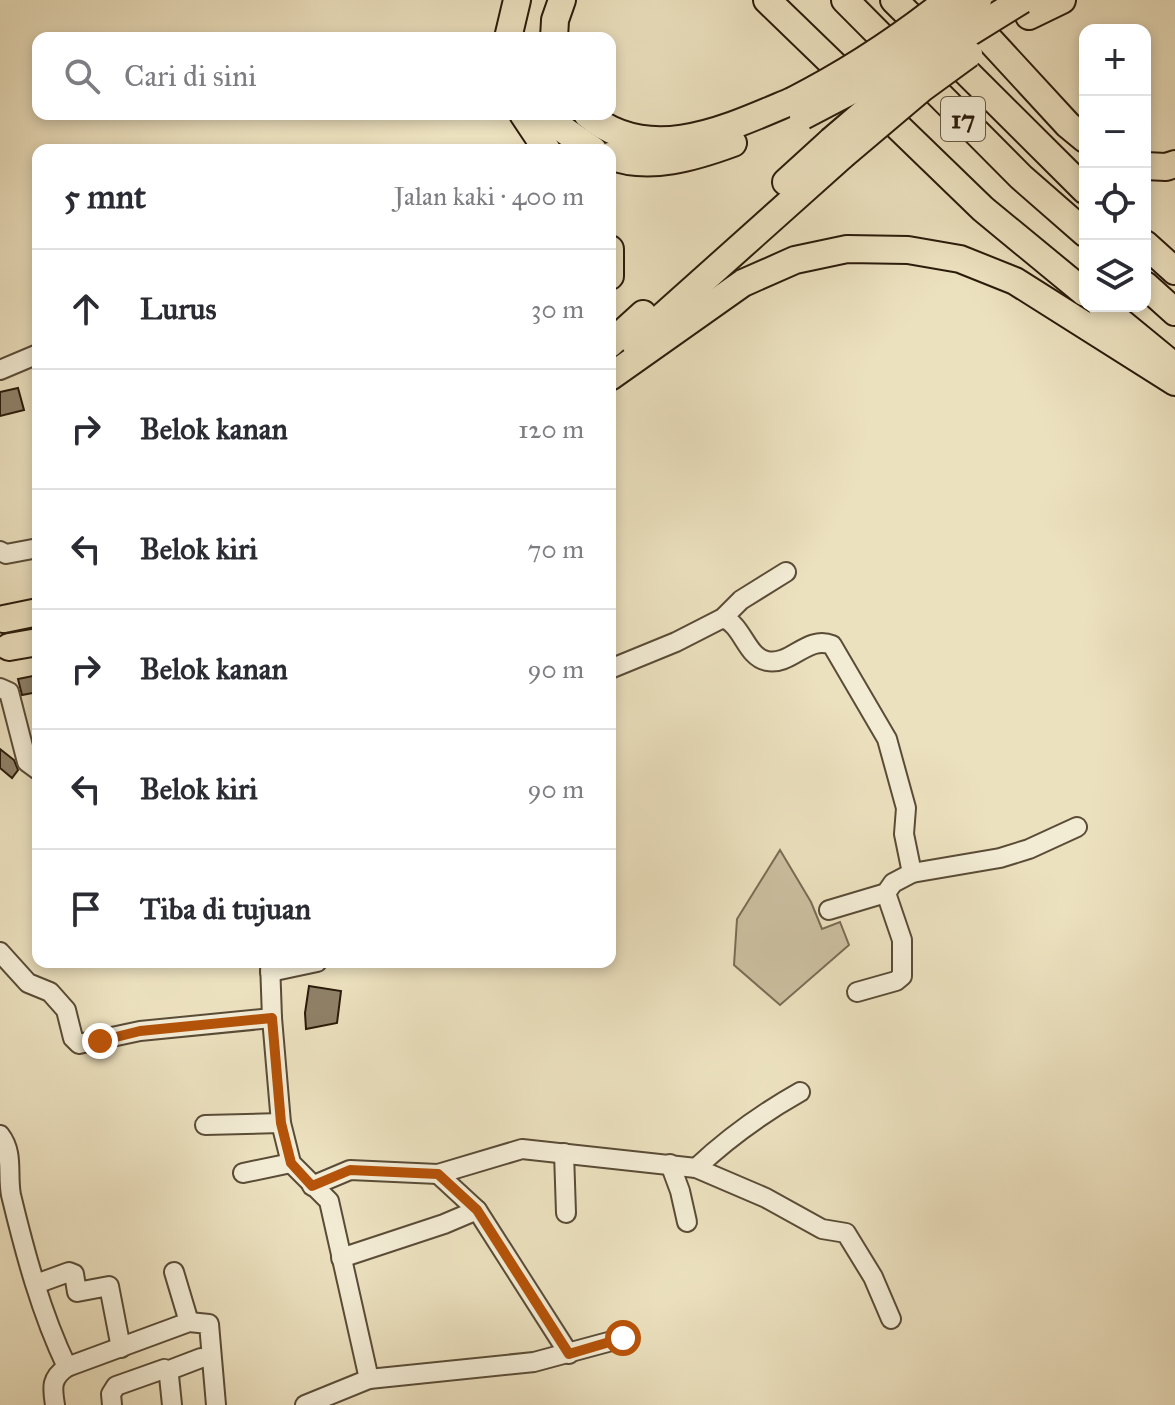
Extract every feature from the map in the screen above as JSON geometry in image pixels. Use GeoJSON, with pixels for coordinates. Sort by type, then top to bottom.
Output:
{"type":"FeatureCollection","features":[{"type":"Feature","properties":{"kind":"highway"},"geometry":{"type":"LineString","coordinates":[[509,32],[517,0]]}},
{"type":"Feature","properties":{"kind":"highway"},"geometry":{"type":"LineString","coordinates":[[529,32],[535,0]]}},
{"type":"Feature","properties":{"kind":"highway"},"geometry":{"type":"LineString","coordinates":[[554,32],[562,0]]}},
{"type":"Feature","properties":{"kind":"highway"},"geometry":{"type":"LineString","coordinates":[[767,0],[983,209],[1079,288]]}},
{"type":"Feature","properties":{"kind":"highway","name":"17"},"geometry":{"type":"LineString","coordinates":[[845,0],[1021,177],[1079,228]]}},
{"type":"Feature","properties":{"kind":"highway","name":"17"},"geometry":{"type":"LineString","coordinates":[[894,0],[1079,184]]}},
{"type":"Feature","properties":{"kind":"highway"},"geometry":{"type":"LineString","coordinates":[[616,158],[653,162],[684,158],[729,145],[798,108],[950,0],[1079,134]]}},
{"type":"Feature","properties":{"kind":"highway"},"geometry":{"type":"LineString","coordinates":[[594,120],[601,126],[639,140],[681,140],[798,108],[868,82],[978,0]]}},
{"type":"Feature","properties":{"kind":"highway"},"geometry":{"type":"LineString","coordinates":[[616,357],[837,148],[908,75],[959,39],[1025,5],[1062,0]]}},
{"type":"Feature","properties":{"kind":"highway"},"geometry":{"type":"LineString","coordinates":[[527,120],[543,144]]}},
{"type":"Feature","properties":{"kind":"highway"},"geometry":{"type":"LineString","coordinates":[[554,120],[584,144]]}},
{"type":"Feature","properties":{"kind":"highway"},"geometry":{"type":"LineString","coordinates":[[616,339],[837,148]]}},
{"type":"Feature","properties":{"kind":"highway"},"geometry":{"type":"LineString","coordinates":[[1151,166],[1175,164]]}},
{"type":"Feature","properties":{"kind":"highway"},"geometry":{"type":"LineString","coordinates":[[616,373],[743,283],[795,260],[847,249],[908,250],[960,259],[1015,281],[1175,382]]}},
{"type":"Feature","properties":{"kind":"highway"},"geometry":{"type":"LineString","coordinates":[[1151,249],[1175,271]]}},
{"type":"Feature","properties":{"kind":"highway"},"geometry":{"type":"LineString","coordinates":[[1151,290],[1175,312]]}},
{"type":"Feature","properties":{"kind":"highway"},"geometry":{"type":"LineString","coordinates":[[1108,312],[1175,366]]}},
{"type":"Feature","properties":{"kind":"highway"},"geometry":{"type":"LineString","coordinates":[[4,619],[32,613]]}},
{"type":"Feature","properties":{"kind":"highway"},"geometry":{"type":"LineString","coordinates":[[9,647],[32,643]]}},
{"type":"Feature","properties":{"kind":"street"},"geometry":{"type":"LineString","coordinates":[[1,365],[32,356]]}},
{"type":"Feature","properties":{"kind":"street"},"geometry":{"type":"LineString","coordinates":[[0,551],[6,554],[32,549]]}},
{"type":"Feature","properties":{"kind":"street"},"geometry":{"type":"LineString","coordinates":[[616,667],[676,642],[723,618],[741,600],[786,572]]}},
{"type":"Feature","properties":{"kind":"street"},"geometry":{"type":"LineString","coordinates":[[723,618],[732,621],[757,657],[766,661],[778,661],[815,643],[832,645],[887,739],[906,808],[904,834],[912,873]]}},
{"type":"Feature","properties":{"kind":"street"},"geometry":{"type":"LineString","coordinates":[[0,688],[9,692],[27,762],[32,766]]}},
{"type":"Feature","properties":{"kind":"street"},"geometry":{"type":"LineString","coordinates":[[829,910],[886,893],[893,883],[912,873],[1000,858],[1029,849],[1077,827]]}},
{"type":"Feature","properties":{"kind":"street"},"geometry":{"type":"LineString","coordinates":[[857,992],[896,981],[902,976],[902,940],[886,893]]}},
{"type":"Feature","properties":{"kind":"street"},"geometry":{"type":"LineString","coordinates":[[0,952],[28,983],[50,992],[66,1010],[73,1038],[79,1044],[140,1031],[272,1018]]}},
{"type":"Feature","properties":{"kind":"street"},"geometry":{"type":"LineString","coordinates":[[270,968],[281,1123],[291,1163],[329,1201],[369,1379]]}},
{"type":"Feature","properties":{"kind":"street"},"geometry":{"type":"LineString","coordinates":[[696,1168],[728,1139],[800,1092]]}},
{"type":"Feature","properties":{"kind":"street"},"geometry":{"type":"LineString","coordinates":[[205,1125],[281,1123]]}},
{"type":"Feature","properties":{"kind":"street"},"geometry":{"type":"LineString","coordinates":[[0,1135],[7,1145],[9,1157],[5,1192],[56,1344],[67,1367]]}},
{"type":"Feature","properties":{"kind":"street"},"geometry":{"type":"LineString","coordinates":[[312,1186],[350,1170],[438,1174],[522,1149],[696,1168],[766,1198],[822,1229],[846,1233],[873,1277],[891,1319]]}},
{"type":"Feature","properties":{"kind":"street"},"geometry":{"type":"LineString","coordinates":[[564,1153],[566,1213]]}},
{"type":"Feature","properties":{"kind":"street"},"geometry":{"type":"LineString","coordinates":[[243,1173],[291,1163]]}},
{"type":"Feature","properties":{"kind":"street"},"geometry":{"type":"LineString","coordinates":[[670,1164],[687,1222]]}},
{"type":"Feature","properties":{"kind":"street"},"geometry":{"type":"LineString","coordinates":[[438,1174],[477,1210],[569,1354]]}},
{"type":"Feature","properties":{"kind":"street"},"geometry":{"type":"LineString","coordinates":[[341,1258],[477,1210]]}},
{"type":"Feature","properties":{"kind":"street"},"geometry":{"type":"LineString","coordinates":[[36,1284],[69,1272],[74,1274],[77,1292],[109,1286],[121,1348]]}},
{"type":"Feature","properties":{"kind":"street"},"geometry":{"type":"LineString","coordinates":[[174,1272],[189,1322]]}},
{"type":"Feature","properties":{"kind":"street"},"geometry":{"type":"LineString","coordinates":[[55,1405],[52,1386],[55,1375],[67,1367],[189,1322],[209,1324],[216,1405]]}},
{"type":"Feature","properties":{"kind":"street"},"geometry":{"type":"LineString","coordinates":[[305,1405],[331,1400],[369,1379],[534,1362],[623,1338]]}},
{"type":"Feature","properties":{"kind":"street"},"geometry":{"type":"LineString","coordinates":[[112,1405],[111,1394],[116,1386],[201,1358]]}},
{"type":"Feature","properties":{"kind":"street"},"geometry":{"type":"LineString","coordinates":[[167,1371],[172,1405]]}},
{"type":"Feature","properties":{"kind":"shaded area"},"geometry":{"type":"Polygon","coordinates":[[[780,850],[811,902],[822,929],[840,922],[849,945],[780,1005],[734,965],[737,919],[780,850]]]}},
{"type":"Feature","properties":{"kind":"building"},"geometry":{"type":"Polygon","coordinates":[[[18,388],[24,410],[0,416],[0,392],[18,388]]]}},
{"type":"Feature","properties":{"kind":"building"},"geometry":{"type":"Polygon","coordinates":[[[32,676],[32,693],[22,695],[18,679],[32,676]]]}},
{"type":"Feature","properties":{"kind":"building"},"geometry":{"type":"Polygon","coordinates":[[[0,749],[14,760],[18,770],[12,778],[0,768],[0,749]]]}},
{"type":"Feature","properties":{"kind":"building"},"geometry":{"type":"Polygon","coordinates":[[[309,986],[341,991],[337,1023],[306,1029],[309,986]]]}},
{"type":"Feature","properties":{"kind":"route"},"geometry":{"type":"LineString","coordinates":[[100,1041],[140,1031],[272,1018],[281,1123],[291,1163],[312,1186],[350,1170],[438,1174],[477,1210],[569,1354],[623,1338]]}}]}
